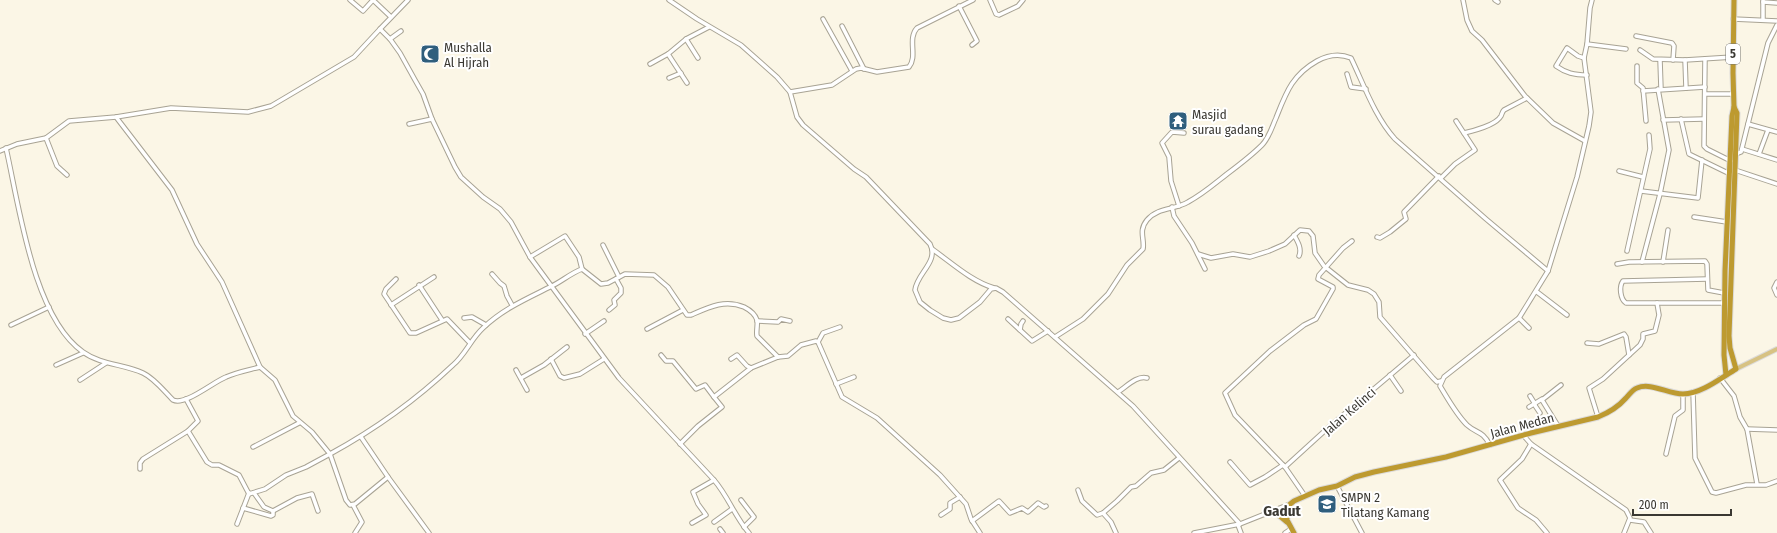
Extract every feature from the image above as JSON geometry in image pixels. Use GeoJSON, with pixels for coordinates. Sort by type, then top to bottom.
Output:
{"type":"FeatureCollection","features":[{"type":"Feature","properties":{"kind":"highway","name":"5"},"geometry":{"type":"LineString","coordinates":[[1734,0],[1734,107],[1732,116],[1734,154]]}},
{"type":"Feature","properties":{"kind":"highway"},"geometry":{"type":"LineString","coordinates":[[1734,154],[1731,161],[1730,174],[1729,336],[1730,348],[1736,369]]}},
{"type":"Feature","properties":{"kind":"highway"},"geometry":{"type":"LineString","coordinates":[[1726,375],[1724,355],[1724,293],[1727,222],[1735,170],[1734,154]]}},
{"type":"Feature","properties":{"kind":"highway","name":"Jalan Medan"},"geometry":{"type":"LineString","coordinates":[[1291,503],[1305,496],[1337,486],[1355,477],[1446,457],[1523,435],[1598,417],[1608,412],[1626,399],[1631,391],[1638,387],[1683,394],[1693,392],[1736,369]]}},
{"type":"Feature","properties":{"kind":"highway"},"geometry":{"type":"LineString","coordinates":[[1291,503],[1287,514],[1288,523],[1292,531]]}},
{"type":"Feature","properties":{"kind":"highway"},"geometry":{"type":"LineString","coordinates":[[1274,511],[1288,523]]}},
{"type":"Feature","properties":{"kind":"main road","name":"Jalan Medan"},"geometry":{"type":"LineString","coordinates":[[1736,369],[1777,349]]}},
{"type":"Feature","properties":{"kind":"street"},"geometry":{"type":"LineString","coordinates":[[350,0],[363,11],[373,0],[391,17]]}},
{"type":"Feature","properties":{"kind":"street"},"geometry":{"type":"LineString","coordinates":[[3,149],[17,144],[46,138],[66,122],[116,117],[171,108],[248,112],[261,110],[296,92],[354,57],[408,0]]}},
{"type":"Feature","properties":{"kind":"street"},"geometry":{"type":"LineString","coordinates":[[669,0],[709,27],[728,36],[745,48],[777,77],[790,92],[797,118],[852,168],[866,177],[930,244],[932,249],[985,285],[996,288],[1005,293],[1118,392],[1137,410],[1239,525],[1241,533]]}},
{"type":"Feature","properties":{"kind":"street"},"geometry":{"type":"LineString","coordinates":[[790,92],[832,85],[852,70],[864,69],[877,72],[909,67],[912,63],[913,32],[922,24],[972,0]]}},
{"type":"Feature","properties":{"kind":"street"},"geometry":{"type":"LineString","coordinates":[[990,0],[996,14],[999,16],[1018,6],[1023,0]]}},
{"type":"Feature","properties":{"kind":"street"},"geometry":{"type":"LineString","coordinates":[[1463,0],[1467,20],[1472,32],[1486,45],[1527,98],[1553,123],[1585,141]]}},
{"type":"Feature","properties":{"kind":"street"},"geometry":{"type":"LineString","coordinates":[[1490,445],[1484,435],[1466,423],[1440,386],[1441,381],[1444,377],[1519,318],[1548,272],[1577,177],[1590,112],[1587,74],[1584,58],[1592,0]]}},
{"type":"Feature","properties":{"kind":"street"},"geometry":{"type":"LineString","coordinates":[[1763,20],[1763,1],[1777,3]]}},
{"type":"Feature","properties":{"kind":"street"},"geometry":{"type":"LineString","coordinates":[[959,6],[977,41],[972,46]]}},
{"type":"Feature","properties":{"kind":"street"},"geometry":{"type":"LineString","coordinates":[[823,19],[852,70]]}},
{"type":"Feature","properties":{"kind":"street"},"geometry":{"type":"LineString","coordinates":[[1733,19],[1777,21]]}},
{"type":"Feature","properties":{"kind":"street"},"geometry":{"type":"LineString","coordinates":[[1734,154],[1740,153],[1742,149],[1768,43],[1777,25]]}},
{"type":"Feature","properties":{"kind":"street"},"geometry":{"type":"LineString","coordinates":[[842,26],[864,69]]}},
{"type":"Feature","properties":{"kind":"street"},"geometry":{"type":"LineString","coordinates":[[650,64],[668,54],[686,39],[709,27]]}},
{"type":"Feature","properties":{"kind":"street"},"geometry":{"type":"LineString","coordinates":[[380,29],[390,39],[404,59],[423,94],[432,119],[458,172],[483,197],[500,209],[511,222],[530,257],[604,359],[638,400],[668,428],[680,444],[714,480],[723,491],[732,509],[749,533]]}},
{"type":"Feature","properties":{"kind":"street"},"geometry":{"type":"LineString","coordinates":[[390,39],[401,30]]}},
{"type":"Feature","properties":{"kind":"street"},"geometry":{"type":"LineString","coordinates":[[1636,36],[1672,43],[1674,46],[1673,60]]}},
{"type":"Feature","properties":{"kind":"street"},"geometry":{"type":"LineString","coordinates":[[686,39],[698,58]]}},
{"type":"Feature","properties":{"kind":"street"},"geometry":{"type":"LineString","coordinates":[[1587,44],[1626,49]]}},
{"type":"Feature","properties":{"kind":"street"},"geometry":{"type":"LineString","coordinates":[[1584,58],[1578,56],[1567,48],[1556,66],[1568,73],[1578,75],[1587,74]]}},
{"type":"Feature","properties":{"kind":"street"},"geometry":{"type":"LineString","coordinates":[[1640,50],[1651,59],[1660,60],[1733,57]]}},
{"type":"Feature","properties":{"kind":"street"},"geometry":{"type":"LineString","coordinates":[[668,54],[687,82]]}},
{"type":"Feature","properties":{"kind":"street"},"geometry":{"type":"LineString","coordinates":[[1055,337],[1083,319],[1108,294],[1125,268],[1142,249],[1141,237],[1146,221],[1156,214],[1172,207],[1186,204],[1212,187],[1261,146],[1273,126],[1290,84],[1314,62],[1330,55],[1344,55],[1351,58],[1375,108],[1391,134],[1548,272]]}},
{"type":"Feature","properties":{"kind":"street"},"geometry":{"type":"LineString","coordinates":[[1705,59],[1705,148],[1731,161]]}},
{"type":"Feature","properties":{"kind":"street"},"geometry":{"type":"LineString","coordinates":[[1642,262],[1660,194],[1669,149],[1659,89],[1660,60]]}},
{"type":"Feature","properties":{"kind":"street"},"geometry":{"type":"LineString","coordinates":[[1685,60],[1686,88]]}},
{"type":"Feature","properties":{"kind":"street"},"geometry":{"type":"LineString","coordinates":[[1637,66],[1637,84],[1642,87],[1643,91],[1646,121]]}},
{"type":"Feature","properties":{"kind":"street"},"geometry":{"type":"LineString","coordinates":[[669,78],[680,73]]}},
{"type":"Feature","properties":{"kind":"street"},"geometry":{"type":"LineString","coordinates":[[1347,74],[1352,87],[1366,89]]}},
{"type":"Feature","properties":{"kind":"street"},"geometry":{"type":"LineString","coordinates":[[1643,91],[1706,87]]}},
{"type":"Feature","properties":{"kind":"street"},"geometry":{"type":"LineString","coordinates":[[1705,94],[1733,94]]}},
{"type":"Feature","properties":{"kind":"street"},"geometry":{"type":"LineString","coordinates":[[1464,133],[1479,129],[1496,121],[1500,118],[1504,110],[1527,98]]}},
{"type":"Feature","properties":{"kind":"street"},"geometry":{"type":"LineString","coordinates":[[116,117],[172,190],[197,244],[222,282],[260,367],[274,378],[291,412],[300,423],[312,432],[330,454],[346,500],[350,505],[353,505],[362,522],[355,533]]}},
{"type":"Feature","properties":{"kind":"street"},"geometry":{"type":"LineString","coordinates":[[409,124],[432,119]]}},
{"type":"Feature","properties":{"kind":"street"},"geometry":{"type":"LineString","coordinates":[[1681,119],[1689,154],[1730,174]]}},
{"type":"Feature","properties":{"kind":"street"},"geometry":{"type":"LineString","coordinates":[[1663,120],[1704,119]]}},
{"type":"Feature","properties":{"kind":"street"},"geometry":{"type":"LineString","coordinates":[[1377,237],[1382,237],[1405,220],[1404,212],[1440,177],[1475,150],[1456,121]]}},
{"type":"Feature","properties":{"kind":"street"},"geometry":{"type":"LineString","coordinates":[[1748,124],[1777,132]]}},
{"type":"Feature","properties":{"kind":"street"},"geometry":{"type":"LineString","coordinates":[[1760,154],[1768,130]]}},
{"type":"Feature","properties":{"kind":"street"},"geometry":{"type":"LineString","coordinates":[[1179,206],[1171,181],[1168,155],[1162,145],[1172,132],[1184,133]]}},
{"type":"Feature","properties":{"kind":"street"},"geometry":{"type":"LineString","coordinates":[[1626,251],[1650,149],[1648,135]]}},
{"type":"Feature","properties":{"kind":"street"},"geometry":{"type":"LineString","coordinates":[[46,138],[57,166],[67,175]]}},
{"type":"Feature","properties":{"kind":"street"},"geometry":{"type":"LineString","coordinates":[[0,144],[3,149],[30,256],[40,288],[67,338],[83,353],[106,363],[144,373],[173,400],[178,402],[227,376],[260,367]]}},
{"type":"Feature","properties":{"kind":"street"},"geometry":{"type":"LineString","coordinates":[[1742,149],[1777,160]]}},
{"type":"Feature","properties":{"kind":"street"},"geometry":{"type":"LineString","coordinates":[[1641,191],[1698,198],[1702,160]]}},
{"type":"Feature","properties":{"kind":"street"},"geometry":{"type":"LineString","coordinates":[[1735,170],[1777,184]]}},
{"type":"Feature","properties":{"kind":"street"},"geometry":{"type":"LineString","coordinates":[[1619,171],[1643,177]]}},
{"type":"Feature","properties":{"kind":"street"},"geometry":{"type":"LineString","coordinates":[[1172,207],[1174,216],[1198,254],[1205,269]]}},
{"type":"Feature","properties":{"kind":"street"},"geometry":{"type":"LineString","coordinates":[[1694,217],[1727,222]]}},
{"type":"Feature","properties":{"kind":"street"},"geometry":{"type":"LineString","coordinates":[[1198,254],[1211,258],[1233,254],[1250,257],[1280,246],[1302,230],[1311,233],[1313,236],[1315,253],[1325,268],[1348,285],[1368,290],[1374,294],[1379,302],[1380,318],[1433,378],[1437,382],[1441,381]]}},
{"type":"Feature","properties":{"kind":"street"},"geometry":{"type":"LineString","coordinates":[[1663,262],[1668,230]]}},
{"type":"Feature","properties":{"kind":"street"},"geometry":{"type":"LineString","coordinates":[[1294,235],[1300,245],[1301,252],[1299,256]]}},
{"type":"Feature","properties":{"kind":"street"},"geometry":{"type":"LineString","coordinates":[[530,257],[565,236],[578,257],[582,269],[601,284],[608,283],[625,274],[654,275],[668,287],[683,310],[689,315],[714,305],[734,303],[748,309],[757,321],[757,336],[778,358]]}},
{"type":"Feature","properties":{"kind":"street"},"geometry":{"type":"LineString","coordinates":[[1305,496],[1284,466],[1235,415],[1225,393],[1270,351],[1304,325],[1316,319],[1333,290],[1333,287],[1318,279],[1320,272],[1352,241]]}},
{"type":"Feature","properties":{"kind":"street"},"geometry":{"type":"LineString","coordinates":[[603,245],[621,288],[621,293],[614,300],[615,305],[609,310]]}},
{"type":"Feature","properties":{"kind":"street"},"geometry":{"type":"LineString","coordinates":[[932,249],[930,261],[918,280],[915,290],[920,302],[943,318],[952,320],[959,318],[980,302],[990,290],[996,288]]}},
{"type":"Feature","properties":{"kind":"street"},"geometry":{"type":"LineString","coordinates":[[1617,264],[1705,261],[1707,264],[1708,291],[1724,293]]}},
{"type":"Feature","properties":{"kind":"street"},"geometry":{"type":"LineString","coordinates":[[249,493],[254,493],[265,489],[286,475],[306,467],[361,437],[411,401],[454,364],[486,325],[512,305],[552,287],[582,269]]}},
{"type":"Feature","properties":{"kind":"street"},"geometry":{"type":"LineString","coordinates":[[492,274],[504,286],[512,305]]}},
{"type":"Feature","properties":{"kind":"street"},"geometry":{"type":"LineString","coordinates":[[391,305],[434,277]]}},
{"type":"Feature","properties":{"kind":"street"},"geometry":{"type":"LineString","coordinates":[[396,279],[384,291],[384,294],[412,334],[447,319],[470,343]]}},
{"type":"Feature","properties":{"kind":"street"},"geometry":{"type":"LineString","coordinates":[[1707,279],[1656,279],[1622,282],[1622,299],[1624,303],[1724,303]]}},
{"type":"Feature","properties":{"kind":"street"},"geometry":{"type":"LineString","coordinates":[[1777,282],[1774,288],[1777,295]]}},
{"type":"Feature","properties":{"kind":"street"},"geometry":{"type":"LineString","coordinates":[[420,285],[442,320]]}},
{"type":"Feature","properties":{"kind":"street"},"geometry":{"type":"LineString","coordinates":[[1536,292],[1567,315]]}},
{"type":"Feature","properties":{"kind":"street"},"geometry":{"type":"LineString","coordinates":[[1598,417],[1589,388],[1603,379],[1641,344],[1643,334],[1655,331],[1659,315],[1657,303]]}},
{"type":"Feature","properties":{"kind":"street"},"geometry":{"type":"LineString","coordinates":[[11,324],[49,307]]}},
{"type":"Feature","properties":{"kind":"street"},"geometry":{"type":"LineString","coordinates":[[647,329],[683,310]]}},
{"type":"Feature","properties":{"kind":"street"},"geometry":{"type":"LineString","coordinates":[[464,318],[472,317],[486,325]]}},
{"type":"Feature","properties":{"kind":"street"},"geometry":{"type":"LineString","coordinates":[[1519,318],[1529,328]]}},
{"type":"Feature","properties":{"kind":"street"},"geometry":{"type":"LineString","coordinates":[[1008,319],[1032,341],[1048,332]]}},
{"type":"Feature","properties":{"kind":"street"},"geometry":{"type":"LineString","coordinates":[[585,334],[604,321]]}},
{"type":"Feature","properties":{"kind":"street"},"geometry":{"type":"LineString","coordinates":[[757,321],[790,321]]}},
{"type":"Feature","properties":{"kind":"street"},"geometry":{"type":"LineString","coordinates":[[1020,330],[1021,323],[1023,321]]}},
{"type":"Feature","properties":{"kind":"street"},"geometry":{"type":"LineString","coordinates":[[818,342],[823,333],[840,328]]}},
{"type":"Feature","properties":{"kind":"street"},"geometry":{"type":"LineString","coordinates":[[1587,343],[1599,344],[1623,334],[1626,337],[1629,355]]}},
{"type":"Feature","properties":{"kind":"street"},"geometry":{"type":"LineString","coordinates":[[714,397],[751,368],[788,356],[799,347],[811,342],[818,342]]}},
{"type":"Feature","properties":{"kind":"street"},"geometry":{"type":"LineString","coordinates":[[818,342],[838,391],[844,399],[859,406],[881,421],[940,475],[966,504],[972,521],[980,533]]}},
{"type":"Feature","properties":{"kind":"street"},"geometry":{"type":"LineString","coordinates":[[521,378],[551,359],[567,346]]}},
{"type":"Feature","properties":{"kind":"street"},"geometry":{"type":"LineString","coordinates":[[56,365],[83,353]]}},
{"type":"Feature","properties":{"kind":"street"},"geometry":{"type":"LineString","coordinates":[[661,355],[666,361],[673,360],[696,389],[705,385],[722,408],[698,426],[680,444]]}},
{"type":"Feature","properties":{"kind":"street"},"geometry":{"type":"LineString","coordinates":[[731,359],[737,355],[747,366],[751,368]]}},
{"type":"Feature","properties":{"kind":"street","name":"Jalan Kelinci"},"geometry":{"type":"LineString","coordinates":[[1230,462],[1250,485],[1261,480],[1284,466],[1414,355]]}},
{"type":"Feature","properties":{"kind":"street"},"geometry":{"type":"LineString","coordinates":[[551,359],[560,376],[564,378],[582,373],[604,359]]}},
{"type":"Feature","properties":{"kind":"street"},"geometry":{"type":"LineString","coordinates":[[80,380],[106,363]]}},
{"type":"Feature","properties":{"kind":"street"},"geometry":{"type":"LineString","coordinates":[[516,370],[527,390]]}},
{"type":"Feature","properties":{"kind":"street"},"geometry":{"type":"LineString","coordinates":[[1390,375],[1401,391]]}},
{"type":"Feature","properties":{"kind":"street"},"geometry":{"type":"LineString","coordinates":[[836,384],[854,377]]}},
{"type":"Feature","properties":{"kind":"street"},"geometry":{"type":"LineString","coordinates":[[1118,392],[1138,378],[1147,378]]}},
{"type":"Feature","properties":{"kind":"street"},"geometry":{"type":"LineString","coordinates":[[1720,378],[1734,395],[1740,417],[1748,429],[1757,484]]}},
{"type":"Feature","properties":{"kind":"street"},"geometry":{"type":"LineString","coordinates":[[1529,407],[1561,385]]}},
{"type":"Feature","properties":{"kind":"street"},"geometry":{"type":"LineString","coordinates":[[1693,392],[1695,458],[1711,491],[1716,493],[1741,486],[1757,484],[1764,485],[1777,481]]}},
{"type":"Feature","properties":{"kind":"street"},"geometry":{"type":"LineString","coordinates":[[1666,454],[1675,416],[1683,410],[1683,394]]}},
{"type":"Feature","properties":{"kind":"street"},"geometry":{"type":"LineString","coordinates":[[1530,396],[1540,413]]}},
{"type":"Feature","properties":{"kind":"street"},"geometry":{"type":"LineString","coordinates":[[140,469],[140,463],[143,459],[188,431],[198,421],[186,399]]}},
{"type":"Feature","properties":{"kind":"street"},"geometry":{"type":"LineString","coordinates":[[1542,399],[1548,412],[1558,426]]}},
{"type":"Feature","properties":{"kind":"street"},"geometry":{"type":"LineString","coordinates":[[253,447],[300,423]]}},
{"type":"Feature","properties":{"kind":"street"},"geometry":{"type":"LineString","coordinates":[[1748,429],[1777,430]]}},
{"type":"Feature","properties":{"kind":"street"},"geometry":{"type":"LineString","coordinates":[[188,431],[207,462],[212,465],[219,465],[239,475],[243,480],[249,493],[237,524]]}},
{"type":"Feature","properties":{"kind":"street"},"geometry":{"type":"LineString","coordinates":[[1523,435],[1531,444],[1616,501],[1628,512],[1630,520],[1624,533]]}},
{"type":"Feature","properties":{"kind":"street"},"geometry":{"type":"LineString","coordinates":[[361,437],[388,478],[429,533]]}},
{"type":"Feature","properties":{"kind":"street"},"geometry":{"type":"LineString","coordinates":[[1531,444],[1522,459],[1500,480],[1518,508],[1536,520],[1547,533]]}},
{"type":"Feature","properties":{"kind":"street"},"geometry":{"type":"LineString","coordinates":[[1078,490],[1082,501],[1094,514],[1097,515],[1103,513],[1131,487],[1136,486],[1151,473],[1165,469],[1179,458]]}},
{"type":"Feature","properties":{"kind":"street"},"geometry":{"type":"LineString","coordinates":[[353,505],[388,478]]}},
{"type":"Feature","properties":{"kind":"street"},"geometry":{"type":"LineString","coordinates":[[692,523],[706,515],[692,492],[714,480]]}},
{"type":"Feature","properties":{"kind":"street"},"geometry":{"type":"LineString","coordinates":[[1337,486],[1362,533]]}},
{"type":"Feature","properties":{"kind":"street"},"geometry":{"type":"LineString","coordinates":[[254,493],[264,508],[273,511]]}},
{"type":"Feature","properties":{"kind":"street"},"geometry":{"type":"LineString","coordinates":[[243,508],[270,516],[273,515],[273,511],[297,498],[311,494],[313,495],[318,511]]}},
{"type":"Feature","properties":{"kind":"street"},"geometry":{"type":"LineString","coordinates":[[941,515],[950,509],[950,503],[960,496]]}},
{"type":"Feature","properties":{"kind":"street"},"geometry":{"type":"LineString","coordinates":[[741,500],[754,517],[744,527]]}},
{"type":"Feature","properties":{"kind":"street"},"geometry":{"type":"LineString","coordinates":[[972,521],[998,501],[1010,513],[1022,508],[1028,512],[1038,503],[1044,507],[1046,506]]}},
{"type":"Feature","properties":{"kind":"street"},"geometry":{"type":"LineString","coordinates":[[1194,533],[1239,525],[1291,503]]}},
{"type":"Feature","properties":{"kind":"street"},"geometry":{"type":"LineString","coordinates":[[714,522],[732,509]]}},
{"type":"Feature","properties":{"kind":"street"},"geometry":{"type":"LineString","coordinates":[[1103,513],[1112,523],[1116,533]]}},
{"type":"Feature","properties":{"kind":"street"},"geometry":{"type":"LineString","coordinates":[[1630,520],[1644,522],[1651,533]]}},
{"type":"Feature","properties":{"kind":"street"},"geometry":{"type":"LineString","coordinates":[[720,529],[723,533]]}},
{"type":"Feature","properties":{"kind":"street"},"geometry":{"type":"LineString","coordinates":[[1285,533],[1292,531]]}},
{"type":"Feature","properties":{"kind":"place","name":"Mushalla Al Hijrah"},"geometry":{"type":"Point","coordinates":[430,54]}},
{"type":"Feature","properties":{"kind":"place","name":"Masjid surau gadang"},"geometry":{"type":"Point","coordinates":[1178,121]}},
{"type":"Feature","properties":{"kind":"place","name":"SMPN 2 Tilatang Kamang"},"geometry":{"type":"Point","coordinates":[1327,504]}},
{"type":"Feature","properties":{"kind":"district","name":"Gadut"},"geometry":{"type":"Point","coordinates":[1282,511]}}]}
